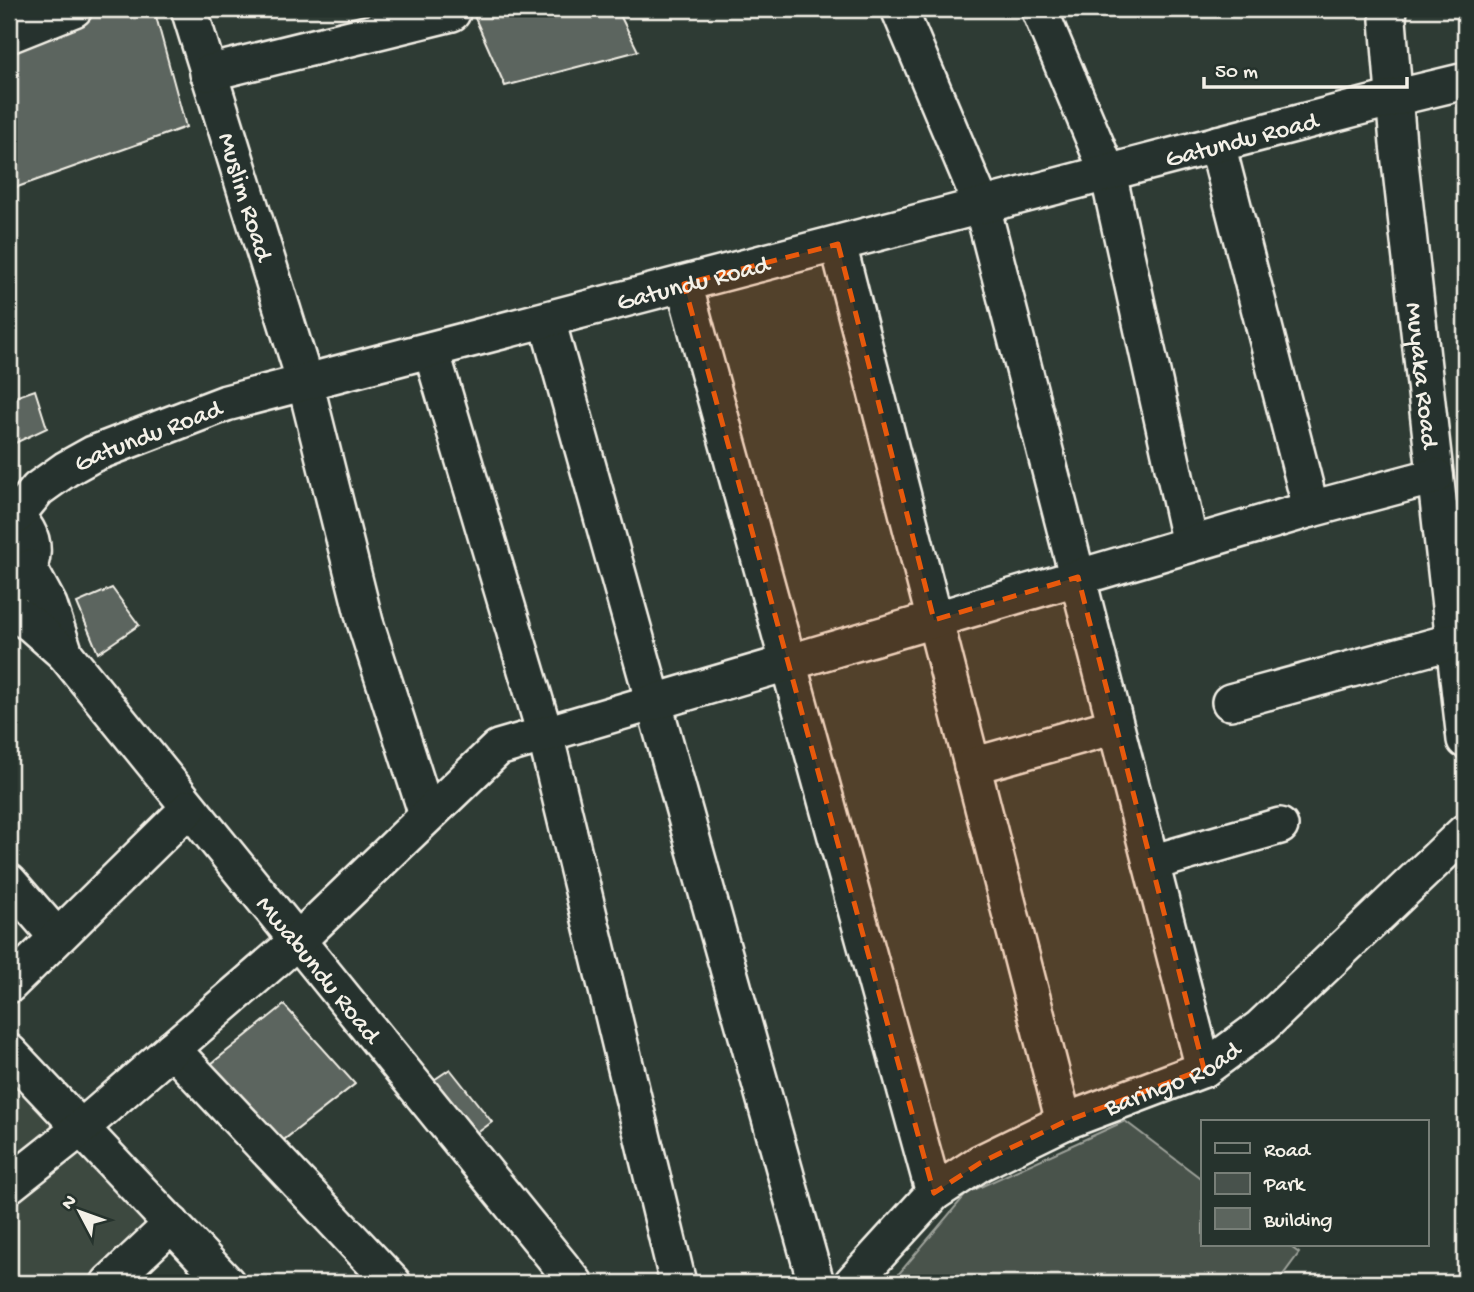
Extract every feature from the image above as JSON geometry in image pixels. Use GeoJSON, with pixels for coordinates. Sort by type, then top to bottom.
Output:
{"type":"FeatureCollection","features":[{"type":"Feature","properties":{"kind":"street"},"geometry":{"type":"LineString","coordinates":[[9,35],[74,9]]}},
{"type":"Feature","properties":{"kind":"street","name":"Muslim Road"},"geometry":{"type":"LineString","coordinates":[[188,9],[305,382],[365,622],[427,815]]}},
{"type":"Feature","properties":{"kind":"street"},"geometry":{"type":"LineString","coordinates":[[899,9],[982,206],[1204,1069]]}},
{"type":"Feature","properties":{"kind":"street"},"geometry":{"type":"LineString","coordinates":[[1039,9],[1108,173],[1190,544]]}},
{"type":"Feature","properties":{"kind":"street","name":"Muyaka Road"},"geometry":{"type":"LineString","coordinates":[[1389,9],[1398,144],[1435,476],[1457,605],[1465,740]]}},
{"type":"Feature","properties":{"kind":"street"},"geometry":{"type":"LineString","coordinates":[[208,73],[452,13]]}},
{"type":"Feature","properties":{"kind":"street","name":"Gatundu Road"},"geometry":{"type":"LineString","coordinates":[[12,516],[38,489],[93,454],[226,403],[1465,81]]}},
{"type":"Feature","properties":{"kind":"street"},"geometry":{"type":"LineString","coordinates":[[1217,144],[1311,509]]}},
{"type":"Feature","properties":{"kind":"street"},"geometry":{"type":"LineString","coordinates":[[838,244],[1064,1122]]}},
{"type":"Feature","properties":{"kind":"street"},"geometry":{"type":"LineString","coordinates":[[684,284],[934,1193]]}},
{"type":"Feature","properties":{"kind":"street"},"geometry":{"type":"LineString","coordinates":[[547,320],[817,1283]]}},
{"type":"Feature","properties":{"kind":"street"},"geometry":{"type":"LineString","coordinates":[[431,349],[545,734],[678,1283]]}},
{"type":"Feature","properties":{"kind":"street"},"geometry":{"type":"LineString","coordinates":[[9,1185],[81,1128],[297,941],[498,748],[1190,544],[1435,476]]}},
{"type":"Feature","properties":{"kind":"street"},"geometry":{"type":"LineString","coordinates":[[12,516],[25,527],[33,554],[19,579],[49,605],[65,654]]}},
{"type":"Feature","properties":{"kind":"street"},"geometry":{"type":"LineString","coordinates":[[1230,702],[1457,605]]}},
{"type":"Feature","properties":{"kind":"street"},"geometry":{"type":"LineString","coordinates":[[9,610],[31,624],[65,654]]}},
{"type":"Feature","properties":{"kind":"street","name":"Mwabundu Road"},"geometry":{"type":"LineString","coordinates":[[65,654],[575,1283]]}},
{"type":"Feature","properties":{"kind":"street"},"geometry":{"type":"LineString","coordinates":[[972,766],[1115,726]]}},
{"type":"Feature","properties":{"kind":"street"},"geometry":{"type":"LineString","coordinates":[[9,985],[189,808]]}},
{"type":"Feature","properties":{"kind":"street"},"geometry":{"type":"LineString","coordinates":[[1151,863],[1280,827]]}},
{"type":"Feature","properties":{"kind":"street","name":"Baringo Road"},"geometry":{"type":"LineString","coordinates":[[852,1283],[934,1193],[980,1163],[1064,1122],[1204,1069],[1261,1027],[1465,832]]}},
{"type":"Feature","properties":{"kind":"street"},"geometry":{"type":"LineString","coordinates":[[9,882],[57,937]]}},
{"type":"Feature","properties":{"kind":"street"},"geometry":{"type":"LineString","coordinates":[[172,1049],[393,1283]]}},
{"type":"Feature","properties":{"kind":"street"},"geometry":{"type":"LineString","coordinates":[[9,1052],[227,1283]]}},
{"type":"Feature","properties":{"kind":"street"},"geometry":{"type":"LineString","coordinates":[[109,1283],[172,1224]]}},
{"type":"Feature","properties":{"kind":"highlighted area"},"geometry":{"type":"Polygon","coordinates":[[[838,244],[934,620],[1078,577],[1204,1069],[1064,1122],[980,1163],[934,1193],[684,284],[838,244]]]}},
{"type":"Feature","properties":{"kind":"shaded area"},"geometry":{"type":"Polygon","coordinates":[[[9,1078],[148,1224],[87,1283],[9,1283],[9,1078]]]}},
{"type":"Feature","properties":{"kind":"green space"},"geometry":{"type":"Polygon","coordinates":[[[1125,1121],[1201,1178],[1201,1246],[1289,1246],[1299,1253],[1277,1283],[891,1283],[967,1193],[1125,1121]]]}},
{"type":"Feature","properties":{"kind":"building"},"geometry":{"type":"Polygon","coordinates":[[[93,9],[154,9],[186,127],[9,190],[9,45],[93,9]]]}},
{"type":"Feature","properties":{"kind":"building"},"geometry":{"type":"Polygon","coordinates":[[[471,9],[617,9],[638,51],[505,86],[471,9]]]}},
{"type":"Feature","properties":{"kind":"building"},"geometry":{"type":"Polygon","coordinates":[[[35,390],[47,428],[9,446],[9,399],[35,390]]]}},
{"type":"Feature","properties":{"kind":"building"},"geometry":{"type":"Polygon","coordinates":[[[112,588],[139,625],[98,653],[77,603],[112,588]]]}},
{"type":"Feature","properties":{"kind":"building"},"geometry":{"type":"Polygon","coordinates":[[[284,1005],[355,1084],[276,1146],[211,1064],[284,1005]]]}},
{"type":"Feature","properties":{"kind":"building"},"geometry":{"type":"Polygon","coordinates":[[[450,1069],[492,1122],[472,1137],[428,1084],[450,1069]]]}}]}
